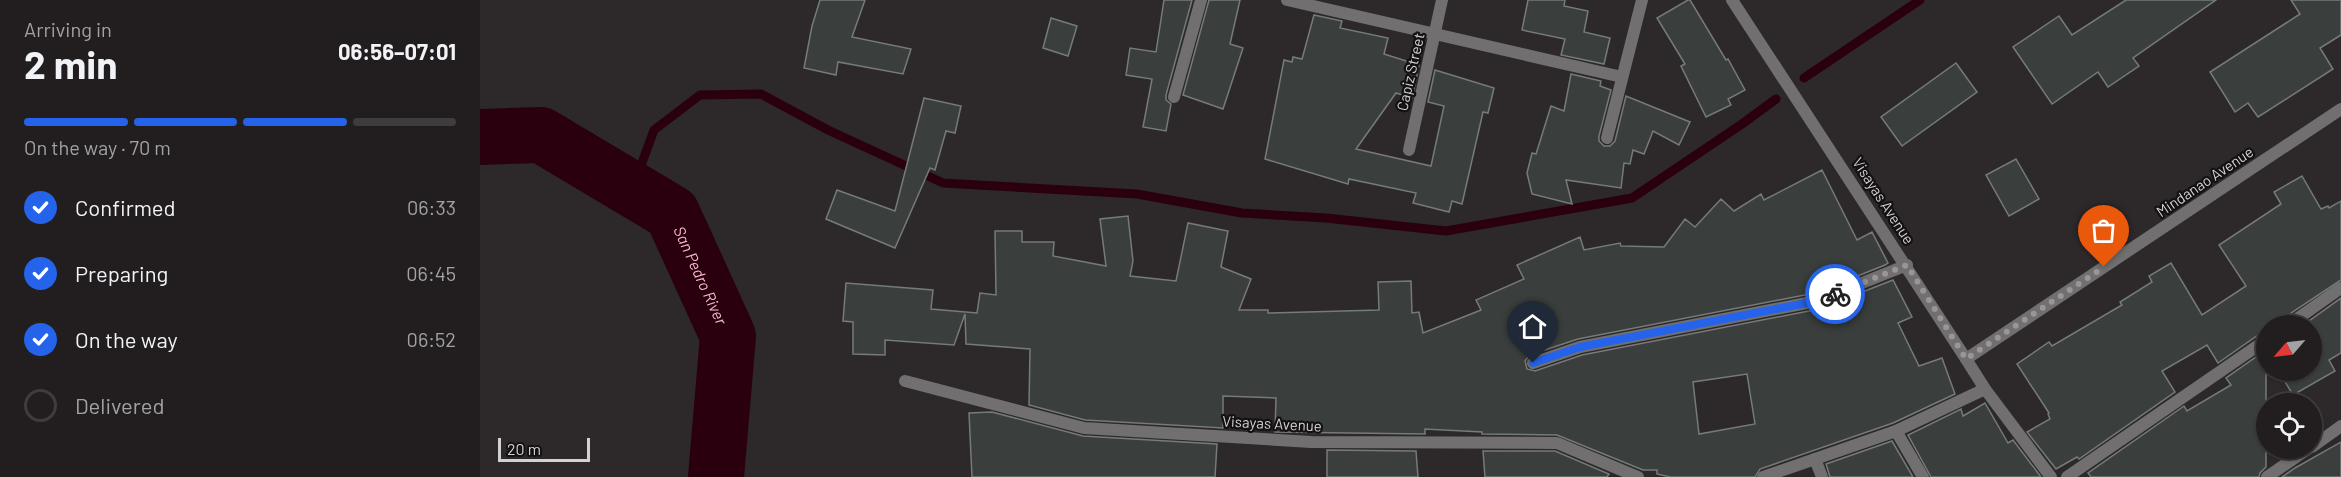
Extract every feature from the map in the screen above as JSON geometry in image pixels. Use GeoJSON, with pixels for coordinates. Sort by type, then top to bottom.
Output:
{"type":"FeatureCollection","features":[{"type":"Feature","properties":{"kind":"street"},"geometry":{"type":"LineString","coordinates":[[1174,97],[1201,0]]}},
{"type":"Feature","properties":{"kind":"street"},"geometry":{"type":"LineString","coordinates":[[1287,0],[1622,77]]}},
{"type":"Feature","properties":{"kind":"street","name":"Capiz Street"},"geometry":{"type":"LineString","coordinates":[[1409,150],[1442,0]]}},
{"type":"Feature","properties":{"kind":"street"},"geometry":{"type":"LineString","coordinates":[[1607,138],[1642,0]]}},
{"type":"Feature","properties":{"kind":"street","name":"Visayas Avenue"},"geometry":{"type":"LineString","coordinates":[[1732,0],[1907,265],[1985,389],[2050,477]]}},
{"type":"Feature","properties":{"kind":"street","name":"Mindanao Avenue"},"geometry":{"type":"LineString","coordinates":[[1966,359],[2341,110]]}},
{"type":"Feature","properties":{"kind":"street"},"geometry":{"type":"LineString","coordinates":[[1533,363],[1580,347],[1817,301],[1907,265]]}},
{"type":"Feature","properties":{"kind":"street"},"geometry":{"type":"LineString","coordinates":[[2303,315],[2341,288]]}},
{"type":"Feature","properties":{"kind":"street"},"geometry":{"type":"LineString","coordinates":[[2067,477],[2256,347]]}},
{"type":"Feature","properties":{"kind":"street","name":"Visayas Avenue"},"geometry":{"type":"LineString","coordinates":[[905,381],[1084,428],[1311,442],[1557,443],[1638,477]]}},
{"type":"Feature","properties":{"kind":"street"},"geometry":{"type":"LineString","coordinates":[[1762,477],[1896,431],[1985,389]]}},
{"type":"Feature","properties":{"kind":"street"},"geometry":{"type":"LineString","coordinates":[[2322,439],[2341,426]]}},
{"type":"Feature","properties":{"kind":"street"},"geometry":{"type":"LineString","coordinates":[[1896,431],[1923,477]]}},
{"type":"Feature","properties":{"kind":"street"},"geometry":{"type":"LineString","coordinates":[[1815,459],[1822,477]]}},
{"type":"Feature","properties":{"kind":"street"},"geometry":{"type":"LineString","coordinates":[[2267,477],[2294,459]]}},
{"type":"Feature","properties":{"kind":"building"},"geometry":{"type":"Polygon","coordinates":[[[820,0],[865,0],[852,37],[911,49],[903,74],[838,62],[836,75],[804,68],[812,26],[820,0]]]}},
{"type":"Feature","properties":{"kind":"building"},"geometry":{"type":"Polygon","coordinates":[[[1164,0],[1192,0],[1166,95],[1166,100],[1171,104],[1166,131],[1143,127],[1152,79],[1126,75],[1130,48],[1156,52],[1164,0]]]}},
{"type":"Feature","properties":{"kind":"building"},"geometry":{"type":"Polygon","coordinates":[[[1209,0],[1240,0],[1230,44],[1243,48],[1223,109],[1183,95],[1209,0]]]}},
{"type":"Feature","properties":{"kind":"building"},"geometry":{"type":"Polygon","coordinates":[[[1528,0],[1565,0],[1564,6],[1588,11],[1584,32],[1610,38],[1604,64],[1561,55],[1565,39],[1522,30],[1528,0]]]}},
{"type":"Feature","properties":{"kind":"building"},"geometry":{"type":"Polygon","coordinates":[[[1688,0],[1726,60],[1728,59],[1745,90],[1728,99],[1731,105],[1706,117],[1681,66],[1685,64],[1657,18],[1688,0]]]}},
{"type":"Feature","properties":{"kind":"building"},"geometry":{"type":"Polygon","coordinates":[[[2126,0],[2216,0],[2133,58],[2139,66],[2108,87],[2098,72],[2052,104],[2013,47],[2059,16],[2072,35],[2126,0]]]}},
{"type":"Feature","properties":{"kind":"building"},"geometry":{"type":"Polygon","coordinates":[[[2291,0],[2341,0],[2341,35],[2320,48],[2333,69],[2258,117],[2248,103],[2235,112],[2210,72],[2300,14],[2291,0]]]}},
{"type":"Feature","properties":{"kind":"building"},"geometry":{"type":"Polygon","coordinates":[[[1314,15],[1342,21],[1340,28],[1388,38],[1384,54],[1419,65],[1412,98],[1396,93],[1356,149],[1431,166],[1444,106],[1428,102],[1435,70],[1494,88],[1488,113],[1483,112],[1462,204],[1452,201],[1449,212],[1413,203],[1416,193],[1349,179],[1348,184],[1265,159],[1284,60],[1292,62],[1293,57],[1302,59],[1314,15]]]}},
{"type":"Feature","properties":{"kind":"building"},"geometry":{"type":"Polygon","coordinates":[[[1051,18],[1077,26],[1068,56],[1043,48],[1051,18]]]}},
{"type":"Feature","properties":{"kind":"building"},"geometry":{"type":"Polygon","coordinates":[[[1956,63],[1977,92],[1902,146],[1881,117],[1956,63]]]}},
{"type":"Feature","properties":{"kind":"building"},"geometry":{"type":"Polygon","coordinates":[[[1571,74],[1601,81],[1600,86],[1611,90],[1599,136],[1599,141],[1604,146],[1610,146],[1615,141],[1626,96],[1690,122],[1679,145],[1653,131],[1644,154],[1633,150],[1630,164],[1624,163],[1621,188],[1566,180],[1572,204],[1532,194],[1527,173],[1532,153],[1536,154],[1551,106],[1564,111],[1571,74]]]}},
{"type":"Feature","properties":{"kind":"building"},"geometry":{"type":"Polygon","coordinates":[[[924,98],[961,106],[955,133],[946,131],[935,170],[930,168],[895,248],[826,219],[837,190],[895,211],[924,98]]]}},
{"type":"Feature","properties":{"kind":"building"},"geometry":{"type":"Polygon","coordinates":[[[2016,159],[2039,199],[2009,216],[1986,175],[2016,159]]]}},
{"type":"Feature","properties":{"kind":"building"},"geometry":{"type":"Polygon","coordinates":[[[1822,170],[1857,240],[1872,232],[1888,263],[1815,293],[1578,339],[1530,355],[1525,361],[1527,369],[1535,371],[1582,355],[1819,309],[1893,280],[1912,317],[1898,323],[1919,366],[1942,358],[1955,394],[1893,423],[1760,469],[1755,477],[1670,477],[1657,474],[1657,470],[1643,470],[1557,435],[1482,434],[1482,432],[1425,429],[1425,434],[1275,432],[1276,398],[1223,396],[1223,428],[1085,420],[1029,405],[1030,349],[966,344],[965,314],[954,345],[885,340],[885,355],[853,354],[853,322],[843,321],[846,283],[933,290],[931,309],[977,313],[980,293],[996,295],[995,231],[1022,231],[1022,242],[1054,242],[1053,256],[1106,266],[1100,219],[1128,216],[1133,261],[1130,276],[1176,281],[1188,223],[1228,231],[1221,267],[1251,279],[1239,310],[1268,310],[1268,313],[1379,310],[1378,282],[1411,281],[1412,313],[1419,312],[1423,333],[1481,310],[1476,300],[1524,279],[1517,265],[1580,237],[1584,250],[1620,243],[1621,246],[1664,247],[1685,219],[1695,227],[1721,199],[1734,211],[1761,194],[1764,200],[1822,170]],[[1747,374],[1693,382],[1699,434],[1755,424],[1747,374]]]}},
{"type":"Feature","properties":{"kind":"building"},"geometry":{"type":"Polygon","coordinates":[[[2302,176],[2321,209],[2328,206],[2329,208],[2341,201],[2341,280],[2288,315],[2256,315],[2256,336],[2218,363],[2207,345],[2162,371],[2175,392],[2079,459],[2077,457],[2056,469],[2027,432],[2050,419],[2049,413],[2017,364],[2049,342],[2052,346],[2122,305],[2120,302],[2152,282],[2149,276],[2171,263],[2202,315],[2246,286],[2219,245],[2281,204],[2274,192],[2302,176]]]}},
{"type":"Feature","properties":{"kind":"building"},"geometry":{"type":"Polygon","coordinates":[[[2341,298],[2341,353],[2329,360],[2335,371],[2322,378],[2322,315],[2317,315],[2341,298]]]}},
{"type":"Feature","properties":{"kind":"building"},"geometry":{"type":"Polygon","coordinates":[[[2256,357],[2256,381],[2266,381],[2266,393],[2256,393],[2256,459],[2266,459],[2266,467],[2259,477],[2091,477],[2088,473],[2184,406],[2187,411],[2231,385],[2226,378],[2256,357]]]}},
{"type":"Feature","properties":{"kind":"building"},"geometry":{"type":"Polygon","coordinates":[[[2285,381],[2318,381],[2296,393],[2292,393],[2285,381]]]}},
{"type":"Feature","properties":{"kind":"building"},"geometry":{"type":"Polygon","coordinates":[[[1985,403],[2008,443],[2013,440],[2041,477],[1931,477],[1908,435],[1961,409],[1963,416],[1985,403]]]}},
{"type":"Feature","properties":{"kind":"building"},"geometry":{"type":"Polygon","coordinates":[[[992,412],[1083,436],[1217,444],[1215,477],[972,477],[969,413],[992,412]]]}},
{"type":"Feature","properties":{"kind":"building"},"geometry":{"type":"Polygon","coordinates":[[[1892,441],[1913,477],[1830,477],[1826,464],[1892,441]]]}},
{"type":"Feature","properties":{"kind":"building"},"geometry":{"type":"Polygon","coordinates":[[[2341,442],[2341,477],[2282,477],[2311,459],[2322,459],[2322,453],[2341,442]]]}},
{"type":"Feature","properties":{"kind":"building"},"geometry":{"type":"Polygon","coordinates":[[[1327,450],[1416,451],[1418,477],[1327,477],[1327,450]]]}},
{"type":"Feature","properties":{"kind":"building"},"geometry":{"type":"Polygon","coordinates":[[[1483,451],[1555,451],[1609,474],[1607,477],[1485,477],[1483,451]]]}},
{"type":"Feature","properties":{"kind":"waterway"},"geometry":{"type":"LineString","coordinates":[[1804,78],[1920,0]]}},
{"type":"Feature","properties":{"kind":"waterway"},"geometry":{"type":"LineString","coordinates":[[632,190],[654,130],[700,95],[761,94],[828,130],[943,183],[1137,194],[1242,213],[1326,218],[1446,231],[1632,198],[1776,99]]}},
{"type":"Feature","properties":{"kind":"waterway","name":"San Pedro River"},"geometry":{"type":"LineString","coordinates":[[480,137],[541,135],[672,213],[728,336],[716,477]]}},
{"type":"Feature","properties":{"kind":"way so far"},"geometry":{"type":"LineString","coordinates":[[1835,294],[1907,265],[1966,359],[2104,267]]}},
{"type":"Feature","properties":{"kind":"route"},"geometry":{"type":"LineString","coordinates":[[1533,363],[1580,347],[1817,301],[1835,294]]}}]}
